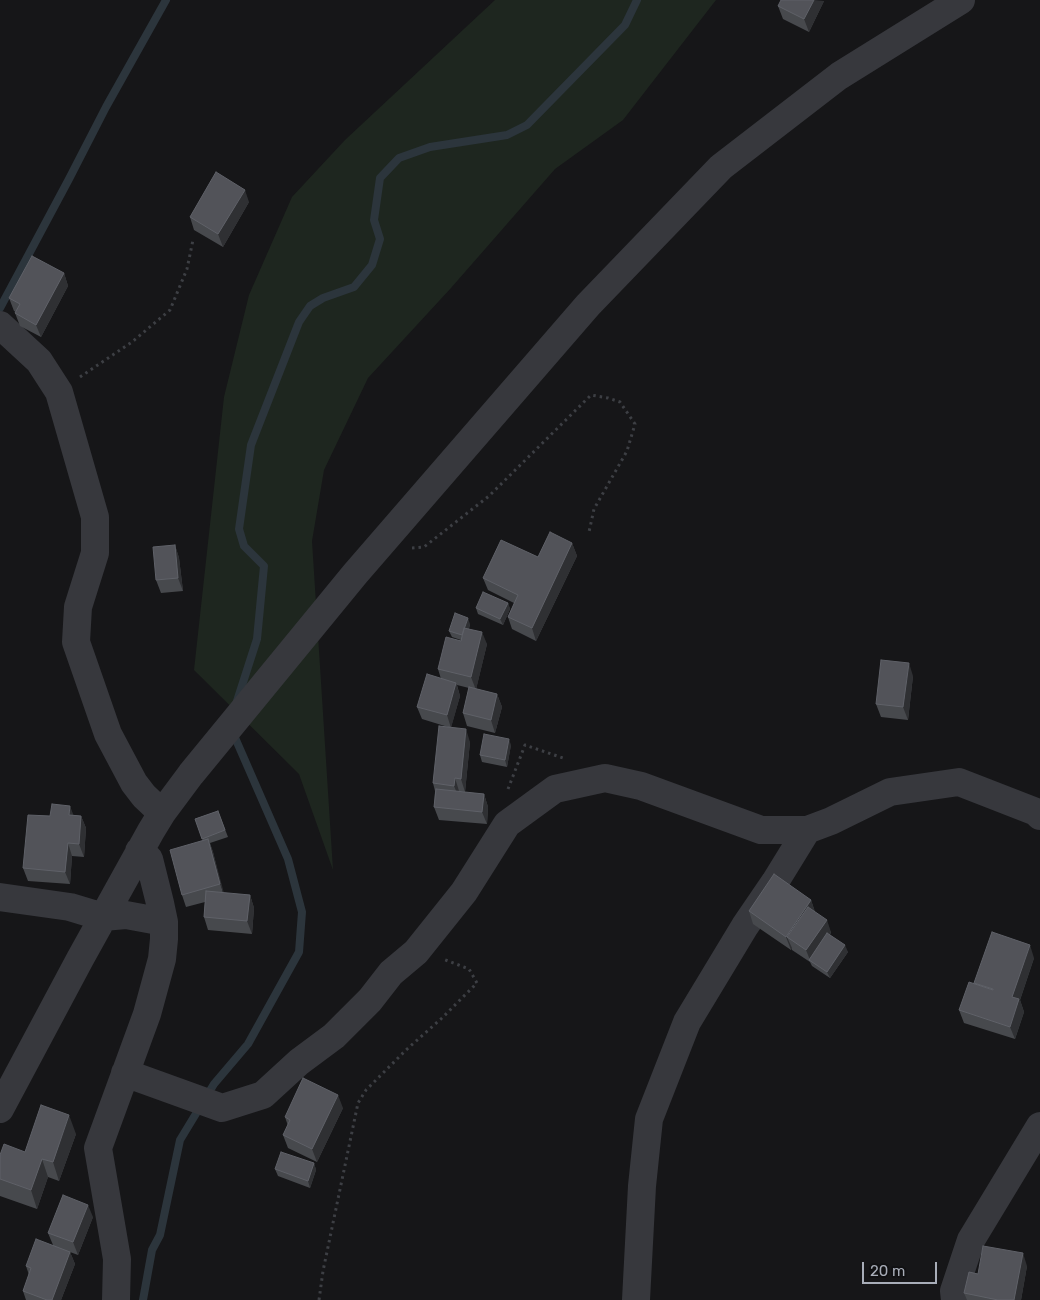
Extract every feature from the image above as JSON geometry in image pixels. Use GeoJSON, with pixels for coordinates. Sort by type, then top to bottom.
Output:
{"type":"FeatureCollection","features":[{"type":"Feature","properties":{"kind":"street"},"geometry":{"type":"LineString","coordinates":[[0,1109],[139,851],[162,813],[355,574],[588,305],[721,167],[839,76],[961,0]]}},
{"type":"Feature","properties":{"kind":"street"},"geometry":{"type":"LineString","coordinates":[[0,325],[39,361],[59,392],[95,517],[95,553],[78,607],[76,642],[108,734],[134,783],[144,796],[162,813]]}},
{"type":"Feature","properties":{"kind":"street"},"geometry":{"type":"LineString","coordinates":[[125,1073],[222,1108],[263,1095],[299,1062],[334,1036],[370,1000],[391,973],[416,952],[464,892],[507,824],[555,789],[605,778],[641,786],[762,830],[807,830],[831,821],[890,792],[959,782],[1036,812],[1040,816]]}},
{"type":"Feature","properties":{"kind":"street"},"geometry":{"type":"LineString","coordinates":[[636,1300],[642,1186],[649,1119],[687,1022],[745,926],[807,830]]}},
{"type":"Feature","properties":{"kind":"street"},"geometry":{"type":"LineString","coordinates":[[116,1300],[117,1259],[98,1148],[147,1014],[162,959],[164,940],[164,922],[149,859],[139,851]]}},
{"type":"Feature","properties":{"kind":"street"},"geometry":{"type":"LineString","coordinates":[[0,897],[70,907],[103,917],[126,915],[164,922]]}},
{"type":"Feature","properties":{"kind":"street"},"geometry":{"type":"LineString","coordinates":[[955,1300],[954,1292],[971,1240],[1040,1126]]}},
{"type":"Feature","properties":{"kind":"path"},"geometry":{"type":"LineString","coordinates":[[59,392],[132,342],[170,310],[187,269],[193,240]]}},
{"type":"Feature","properties":{"kind":"path"},"geometry":{"type":"LineString","coordinates":[[408,548],[424,547],[489,496],[591,395],[620,402],[634,424],[627,451],[594,509],[589,532]]}},
{"type":"Feature","properties":{"kind":"path"},"geometry":{"type":"LineString","coordinates":[[319,1300],[323,1272],[358,1103],[366,1090],[477,983],[469,969],[416,952]]}},
{"type":"Feature","properties":{"kind":"shaded area"},"geometry":{"type":"Polygon","coordinates":[[[495,0],[716,0],[623,120],[555,169],[451,288],[368,378],[324,470],[312,541],[333,870],[299,774],[194,670],[224,397],[249,295],[292,197],[345,140],[495,0]]]}},
{"type":"Feature","properties":{"kind":"building"},"geometry":{"type":"Polygon","coordinates":[[[781,0],[814,0],[804,19],[778,6],[781,0]]]}},
{"type":"Feature","properties":{"kind":"building"},"geometry":{"type":"Polygon","coordinates":[[[216,172],[245,190],[218,234],[190,217],[216,172]]]}},
{"type":"Feature","properties":{"kind":"building"},"geometry":{"type":"Polygon","coordinates":[[[32,256],[64,273],[36,325],[15,313],[20,304],[9,298],[32,256]]]}},
{"type":"Feature","properties":{"kind":"building"},"geometry":{"type":"Polygon","coordinates":[[[550,532],[572,543],[532,628],[508,617],[518,595],[483,578],[501,540],[538,557],[550,532]]]}},
{"type":"Feature","properties":{"kind":"building"},"geometry":{"type":"Polygon","coordinates":[[[175,545],[178,578],[156,580],[153,547],[175,545]]]}},
{"type":"Feature","properties":{"kind":"building"},"geometry":{"type":"Polygon","coordinates":[[[483,592],[508,603],[500,619],[476,608],[483,592]]]}},
{"type":"Feature","properties":{"kind":"building"},"geometry":{"type":"Polygon","coordinates":[[[455,613],[468,618],[462,635],[449,631],[455,613]]]}},
{"type":"Feature","properties":{"kind":"building"},"geometry":{"type":"Polygon","coordinates":[[[464,628],[482,632],[471,677],[438,669],[446,637],[461,641],[464,628]]]}},
{"type":"Feature","properties":{"kind":"building"},"geometry":{"type":"Polygon","coordinates":[[[881,660],[909,663],[903,707],[876,704],[881,660]]]}},
{"type":"Feature","properties":{"kind":"building"},"geometry":{"type":"Polygon","coordinates":[[[427,674],[456,683],[447,715],[417,707],[427,674]]]}},
{"type":"Feature","properties":{"kind":"building"},"geometry":{"type":"Polygon","coordinates":[[[469,687],[497,694],[491,720],[463,713],[469,687]]]}},
{"type":"Feature","properties":{"kind":"building"},"geometry":{"type":"Polygon","coordinates":[[[439,726],[466,729],[461,779],[455,778],[454,786],[433,783],[439,726]]]}},
{"type":"Feature","properties":{"kind":"building"},"geometry":{"type":"Polygon","coordinates":[[[484,734],[509,739],[505,760],[480,755],[484,734]]]}},
{"type":"Feature","properties":{"kind":"building"},"geometry":{"type":"Polygon","coordinates":[[[436,789],[484,794],[482,812],[434,807],[436,789]]]}},
{"type":"Feature","properties":{"kind":"building"},"geometry":{"type":"Polygon","coordinates":[[[52,804],[70,806],[69,815],[81,816],[79,844],[68,843],[65,872],[23,868],[28,815],[50,816],[52,804]]]}},
{"type":"Feature","properties":{"kind":"building"},"geometry":{"type":"Polygon","coordinates":[[[218,811],[225,830],[202,839],[195,819],[218,811]]]}},
{"type":"Feature","properties":{"kind":"building"},"geometry":{"type":"Polygon","coordinates":[[[208,839],[220,884],[182,895],[170,850],[208,839]]]}},
{"type":"Feature","properties":{"kind":"building"},"geometry":{"type":"Polygon","coordinates":[[[774,874],[811,900],[786,937],[749,911],[774,874]]]}},
{"type":"Feature","properties":{"kind":"building"},"geometry":{"type":"Polygon","coordinates":[[[206,891],[250,895],[247,921],[204,917],[206,891]]]}},
{"type":"Feature","properties":{"kind":"building"},"geometry":{"type":"Polygon","coordinates":[[[808,907],[827,920],[806,950],[787,937],[808,907]]]}},
{"type":"Feature","properties":{"kind":"building"},"geometry":{"type":"Polygon","coordinates":[[[992,932],[1030,945],[1012,997],[1019,999],[1010,1027],[959,1010],[969,982],[993,990],[974,983],[992,932]]]}},
{"type":"Feature","properties":{"kind":"building"},"geometry":{"type":"Polygon","coordinates":[[[827,933],[845,945],[827,972],[809,960],[827,933]]]}},
{"type":"Feature","properties":{"kind":"building"},"geometry":{"type":"Polygon","coordinates":[[[303,1078],[338,1095],[312,1149],[283,1135],[290,1120],[285,1117],[303,1078]]]}},
{"type":"Feature","properties":{"kind":"building"},"geometry":{"type":"Polygon","coordinates":[[[41,1105],[69,1115],[53,1162],[42,1159],[31,1190],[0,1179],[0,1155],[4,1144],[25,1152],[41,1105]]]}},
{"type":"Feature","properties":{"kind":"building"},"geometry":{"type":"Polygon","coordinates":[[[281,1152],[314,1163],[308,1181],[275,1169],[281,1152]]]}},
{"type":"Feature","properties":{"kind":"building"},"geometry":{"type":"Polygon","coordinates":[[[63,1195],[88,1205],[73,1242],[48,1233],[63,1195]]]}},
{"type":"Feature","properties":{"kind":"building"},"geometry":{"type":"Polygon","coordinates":[[[36,1239],[70,1252],[52,1300],[23,1291],[31,1268],[26,1266],[36,1239]]]}},
{"type":"Feature","properties":{"kind":"building"},"geometry":{"type":"Polygon","coordinates":[[[983,1246],[1023,1253],[1014,1300],[998,1300],[964,1293],[969,1272],[978,1274],[983,1246]]]}},
{"type":"Feature","properties":{"kind":"waterway"},"geometry":{"type":"LineString","coordinates":[[0,308],[106,107],[166,0]]}},
{"type":"Feature","properties":{"kind":"waterway"},"geometry":{"type":"LineString","coordinates":[[237,701],[257,639],[264,566],[244,546],[239,529],[251,445],[299,322],[310,306],[323,298],[354,287],[372,265],[380,239],[374,220],[380,178],[399,158],[430,147],[507,135],[527,125],[625,25],[637,0]]}},
{"type":"Feature","properties":{"kind":"waterway"},"geometry":{"type":"LineString","coordinates":[[143,1300],[152,1250],[160,1235],[180,1140],[214,1084],[248,1044],[299,952],[302,912],[288,859],[233,733]]}}]}
